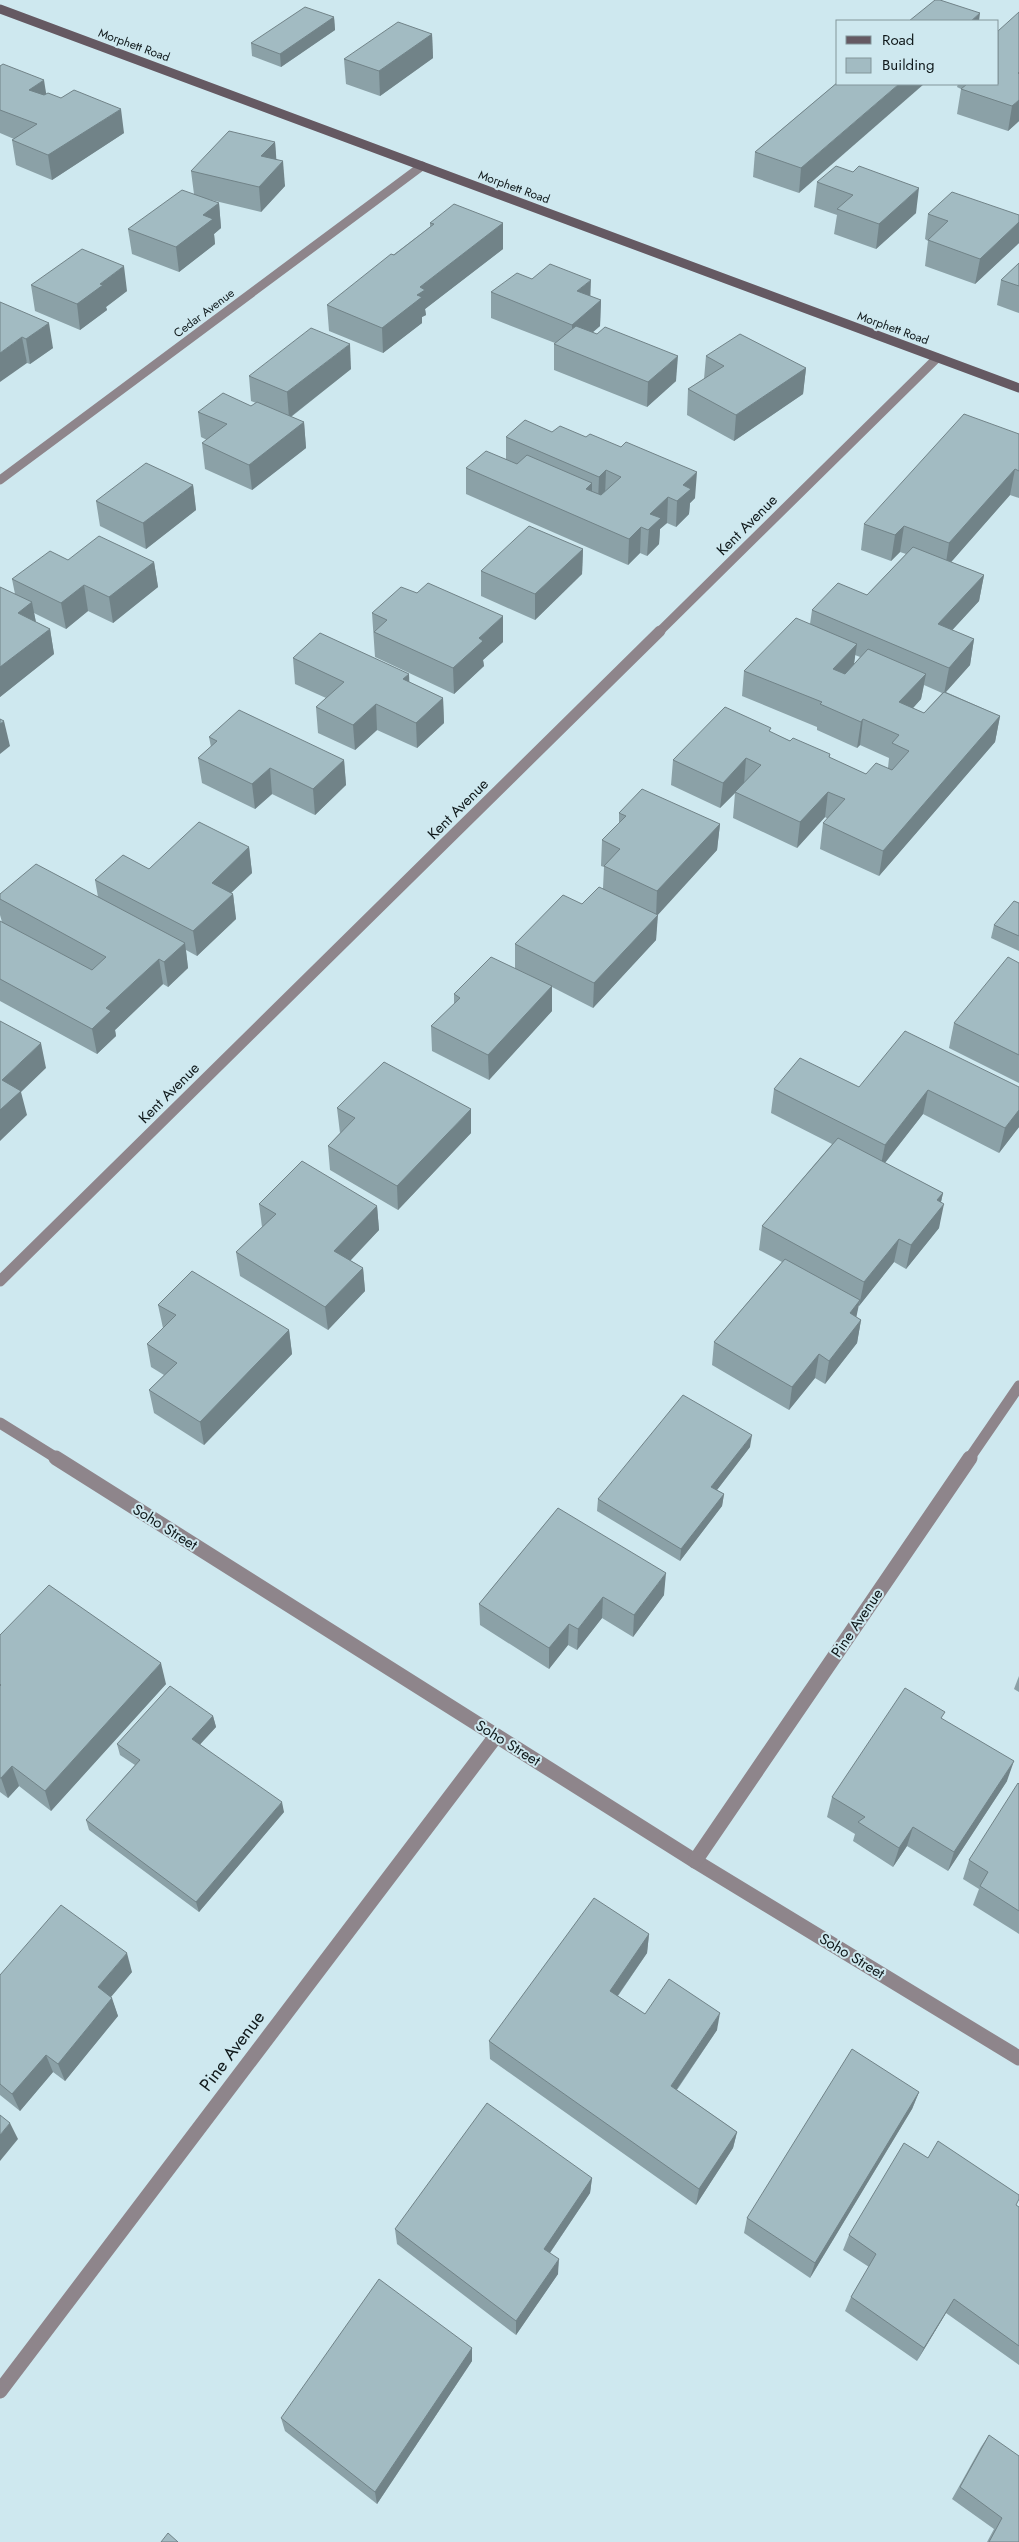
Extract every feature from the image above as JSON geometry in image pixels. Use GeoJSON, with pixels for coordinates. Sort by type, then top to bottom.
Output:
{"type":"FeatureCollection","features":[{"type":"Feature","properties":{"kind":"main road","name":"Morphett Road"},"geometry":{"type":"LineString","coordinates":[[0,9],[1019,388]]}},
{"type":"Feature","properties":{"kind":"street","name":"Cedar Avenue"},"geometry":{"type":"LineString","coordinates":[[0,480],[422,166]]}},
{"type":"Feature","properties":{"kind":"street","name":"Kent Avenue"},"geometry":{"type":"LineString","coordinates":[[0,1280],[937,358]]}},
{"type":"Feature","properties":{"kind":"street","name":"Pine Avenue"},"geometry":{"type":"LineString","coordinates":[[695,1860],[1019,1386]]}},
{"type":"Feature","properties":{"kind":"street","name":"Soho Street"},"geometry":{"type":"LineString","coordinates":[[0,1423],[496,1736],[1019,2058]]}},
{"type":"Feature","properties":{"kind":"street","name":"Pine Avenue"},"geometry":{"type":"LineString","coordinates":[[0,2390],[496,1736]]}},
{"type":"Feature","properties":{"kind":"building"},"geometry":{"type":"Polygon","coordinates":[[[935,0],[980,13],[972,20],[910,20],[935,0]]]}},
{"type":"Feature","properties":{"kind":"building"},"geometry":{"type":"Polygon","coordinates":[[[305,7],[334,17],[280,54],[251,43],[305,7]]]}},
{"type":"Feature","properties":{"kind":"building"},"geometry":{"type":"Polygon","coordinates":[[[1019,12],[1019,100],[1012,106],[961,89],[966,85],[999,85],[999,30],[1019,12]]]}},
{"type":"Feature","properties":{"kind":"building"},"geometry":{"type":"Polygon","coordinates":[[[398,22],[432,34],[379,71],[344,59],[398,22]]]}},
{"type":"Feature","properties":{"kind":"building"},"geometry":{"type":"Polygon","coordinates":[[[3,64],[44,80],[29,90],[44,95],[48,93],[61,98],[74,90],[121,109],[48,155],[12,140],[37,124],[0,110],[0,66],[3,64]]]}},
{"type":"Feature","properties":{"kind":"building"},"geometry":{"type":"Polygon","coordinates":[[[836,84],[898,85],[801,168],[755,152],[836,84]]]}},
{"type":"Feature","properties":{"kind":"building"},"geometry":{"type":"Polygon","coordinates":[[[229,131],[275,142],[261,156],[283,161],[259,187],[191,171],[229,131]]]}},
{"type":"Feature","properties":{"kind":"building"},"geometry":{"type":"Polygon","coordinates":[[[836,166],[853,172],[859,166],[919,188],[879,224],[837,209],[853,195],[817,182],[836,166]]]}},
{"type":"Feature","properties":{"kind":"building"},"geometry":{"type":"Polygon","coordinates":[[[182,190],[219,203],[203,215],[213,219],[176,247],[128,229],[182,190]]]}},
{"type":"Feature","properties":{"kind":"building"},"geometry":{"type":"Polygon","coordinates":[[[952,192],[1019,215],[1019,222],[980,259],[928,240],[948,221],[928,214],[952,192]]]}},
{"type":"Feature","properties":{"kind":"building"},"geometry":{"type":"Polygon","coordinates":[[[454,204],[503,223],[420,287],[425,290],[417,295],[422,297],[382,328],[327,305],[391,254],[394,255],[434,224],[430,223],[454,204]]]}},
{"type":"Feature","properties":{"kind":"building"},"geometry":{"type":"Polygon","coordinates":[[[82,249],[124,266],[100,284],[103,285],[77,304],[31,285],[82,249]]]}},
{"type":"Feature","properties":{"kind":"building"},"geometry":{"type":"Polygon","coordinates":[[[1019,263],[1019,286],[1001,280],[1019,263]]]}},
{"type":"Feature","properties":{"kind":"building"},"geometry":{"type":"Polygon","coordinates":[[[550,264],[591,280],[577,291],[601,300],[572,325],[491,292],[517,273],[532,279],[550,264]]]}},
{"type":"Feature","properties":{"kind":"building"},"geometry":{"type":"Polygon","coordinates":[[[0,302],[49,323],[26,339],[22,337],[0,353],[0,302]]]}},
{"type":"Feature","properties":{"kind":"building"},"geometry":{"type":"Polygon","coordinates":[[[576,326],[597,334],[605,327],[678,356],[648,382],[554,344],[576,326]]]}},
{"type":"Feature","properties":{"kind":"building"},"geometry":{"type":"Polygon","coordinates":[[[311,328],[350,344],[287,392],[249,376],[311,328]]]}},
{"type":"Feature","properties":{"kind":"building"},"geometry":{"type":"Polygon","coordinates":[[[740,334],[806,368],[736,415],[688,389],[724,366],[706,356],[740,334]]]}},
{"type":"Feature","properties":{"kind":"building"},"geometry":{"type":"Polygon","coordinates":[[[223,393],[251,406],[257,402],[304,422],[249,465],[202,443],[227,424],[198,412],[223,393]]]}},
{"type":"Feature","properties":{"kind":"building"},"geometry":{"type":"Polygon","coordinates":[[[964,414],[1019,434],[1019,471],[1015,469],[949,543],[904,526],[895,535],[864,524],[964,414]]]}},
{"type":"Feature","properties":{"kind":"building"},"geometry":{"type":"Polygon","coordinates":[[[525,420],[552,432],[560,426],[586,437],[590,434],[621,447],[626,442],[697,472],[683,485],[691,489],[677,501],[668,497],[650,514],[661,518],[648,530],[641,527],[629,539],[466,468],[486,451],[517,464],[527,455],[592,483],[586,489],[601,495],[621,477],[606,470],[599,477],[506,437],[525,420]]]}},
{"type":"Feature","properties":{"kind":"building"},"geometry":{"type":"Polygon","coordinates":[[[146,463],[193,485],[143,523],[96,501],[146,463]]]}},
{"type":"Feature","properties":{"kind":"building"},"geometry":{"type":"Polygon","coordinates":[[[529,526],[583,549],[535,594],[481,571],[529,526]]]}},
{"type":"Feature","properties":{"kind":"building"},"geometry":{"type":"Polygon","coordinates":[[[99,536],[154,562],[109,597],[84,585],[61,603],[12,579],[50,551],[68,560],[99,536]]]}},
{"type":"Feature","properties":{"kind":"building"},"geometry":{"type":"Polygon","coordinates":[[[913,547],[984,575],[938,624],[974,639],[949,668],[812,610],[838,583],[867,595],[913,547]]]}},
{"type":"Feature","properties":{"kind":"building"},"geometry":{"type":"Polygon","coordinates":[[[428,583],[503,616],[479,638],[483,641],[453,668],[374,632],[387,620],[372,613],[401,587],[417,593],[428,583]]]}},
{"type":"Feature","properties":{"kind":"building"},"geometry":{"type":"Polygon","coordinates":[[[0,587],[32,602],[18,613],[50,629],[0,667],[0,587]]]}},
{"type":"Feature","properties":{"kind":"building"},"geometry":{"type":"Polygon","coordinates":[[[796,618],[857,644],[833,669],[845,674],[868,649],[926,674],[899,702],[924,713],[944,692],[1000,716],[883,851],[823,823],[845,799],[828,792],[800,822],[735,792],[761,765],[746,758],[723,783],[673,760],[725,707],[771,728],[769,731],[790,741],[793,738],[830,754],[829,757],[866,774],[876,763],[892,770],[909,751],[892,743],[899,735],[863,719],[861,722],[820,704],[822,702],[744,671],[796,618]]]}},
{"type":"Feature","properties":{"kind":"building"},"geometry":{"type":"Polygon","coordinates":[[[320,633],[409,674],[403,679],[443,698],[416,723],[376,704],[353,725],[316,707],[344,682],[293,658],[320,633]]]}},
{"type":"Feature","properties":{"kind":"building"},"geometry":{"type":"Polygon","coordinates":[[[239,710],[344,760],[313,789],[270,768],[252,784],[198,758],[217,741],[209,737],[239,710]]]}},
{"type":"Feature","properties":{"kind":"building"},"geometry":{"type":"Polygon","coordinates":[[[642,789],[720,824],[657,891],[604,866],[620,849],[602,840],[626,816],[619,813],[642,789]]]}},
{"type":"Feature","properties":{"kind":"building"},"geometry":{"type":"Polygon","coordinates":[[[199,822],[249,847],[212,883],[233,894],[193,931],[95,880],[123,855],[149,869],[199,822]]]}},
{"type":"Feature","properties":{"kind":"building"},"geometry":{"type":"Polygon","coordinates":[[[36,864],[185,943],[164,962],[159,959],[134,982],[106,1008],[111,1011],[92,1029],[0,979],[0,921],[92,970],[106,957],[0,899],[0,894],[36,864]]]}},
{"type":"Feature","properties":{"kind":"building"},"geometry":{"type":"Polygon","coordinates":[[[599,887],[658,915],[594,983],[515,944],[563,895],[582,904],[599,887]]]}},
{"type":"Feature","properties":{"kind":"building"},"geometry":{"type":"Polygon","coordinates":[[[1014,901],[1019,903],[1019,936],[994,925],[1014,901]]]}},
{"type":"Feature","properties":{"kind":"building"},"geometry":{"type":"Polygon","coordinates":[[[491,957],[552,986],[488,1055],[431,1026],[460,998],[454,994],[491,957]]]}},
{"type":"Feature","properties":{"kind":"building"},"geometry":{"type":"Polygon","coordinates":[[[1008,957],[1019,963],[1019,1055],[954,1023],[1008,957]]]}},
{"type":"Feature","properties":{"kind":"building"},"geometry":{"type":"Polygon","coordinates":[[[0,1021],[41,1043],[2,1080],[21,1091],[0,1110],[0,1021]]]}},
{"type":"Feature","properties":{"kind":"building"},"geometry":{"type":"Polygon","coordinates":[[[905,1031],[1019,1087],[1019,1110],[1005,1128],[928,1090],[885,1145],[774,1089],[800,1058],[859,1087],[905,1031]]]}},
{"type":"Feature","properties":{"kind":"building"},"geometry":{"type":"Polygon","coordinates":[[[384,1062],[471,1109],[397,1186],[328,1146],[355,1118],[337,1108],[384,1062]]]}},
{"type":"Feature","properties":{"kind":"building"},"geometry":{"type":"Polygon","coordinates":[[[838,1138],[943,1193],[937,1200],[944,1204],[911,1245],[899,1239],[864,1282],[762,1226],[838,1138]]]}},
{"type":"Feature","properties":{"kind":"building"},"geometry":{"type":"Polygon","coordinates":[[[302,1161],[377,1206],[334,1251],[363,1268],[325,1307],[236,1252],[276,1214],[259,1204],[302,1161]]]}},
{"type":"Feature","properties":{"kind":"building"},"geometry":{"type":"Polygon","coordinates":[[[785,1259],[860,1300],[850,1313],[861,1320],[829,1361],[819,1354],[792,1387],[714,1342],[785,1259]]]}},
{"type":"Feature","properties":{"kind":"building"},"geometry":{"type":"Polygon","coordinates":[[[192,1271],[289,1330],[200,1422],[149,1390],[177,1363],[147,1344],[176,1315],[158,1305],[192,1271]]]}},
{"type":"Feature","properties":{"kind":"building"},"geometry":{"type":"Polygon","coordinates":[[[683,1395],[752,1435],[711,1487],[724,1494],[681,1549],[598,1499],[683,1395]]]}},
{"type":"Feature","properties":{"kind":"building"},"geometry":{"type":"Polygon","coordinates":[[[558,1508],[666,1573],[634,1615],[603,1597],[578,1629],[569,1624],[549,1648],[479,1604],[558,1508]]]}},
{"type":"Feature","properties":{"kind":"building"},"geometry":{"type":"Polygon","coordinates":[[[49,1585],[161,1663],[45,1791],[12,1766],[0,1778],[0,1635],[49,1585]]]}},
{"type":"Feature","properties":{"kind":"building"},"geometry":{"type":"Polygon","coordinates":[[[170,1686],[213,1716],[192,1739],[282,1802],[196,1902],[86,1820],[140,1760],[117,1744],[170,1686]]]}},
{"type":"Feature","properties":{"kind":"building"},"geometry":{"type":"Polygon","coordinates":[[[905,1688],[945,1712],[941,1718],[1014,1761],[954,1852],[913,1827],[899,1848],[858,1822],[865,1817],[832,1797],[905,1688]]]}},
{"type":"Feature","properties":{"kind":"building"},"geometry":{"type":"Polygon","coordinates":[[[1018,1783],[1019,1911],[980,1886],[988,1872],[969,1860],[1018,1783]]]}},
{"type":"Feature","properties":{"kind":"building"},"geometry":{"type":"Polygon","coordinates":[[[594,1898],[649,1934],[610,1991],[645,2014],[669,1979],[720,2013],[671,2086],[737,2132],[699,2189],[489,2041],[594,1898]]]}},
{"type":"Feature","properties":{"kind":"building"},"geometry":{"type":"Polygon","coordinates":[[[61,1905],[127,1953],[98,1987],[112,1998],[58,2064],[46,2055],[12,2094],[0,2084],[0,1975],[61,1905]]]}},
{"type":"Feature","properties":{"kind":"building"},"geometry":{"type":"Polygon","coordinates":[[[852,2049],[919,2092],[815,2263],[747,2218],[852,2049]]]}},
{"type":"Feature","properties":{"kind":"building"},"geometry":{"type":"Polygon","coordinates":[[[487,2103],[592,2178],[544,2249],[559,2259],[516,2321],[395,2229],[487,2103]]]}},
{"type":"Feature","properties":{"kind":"building"},"geometry":{"type":"Polygon","coordinates":[[[0,2115],[10,2123],[0,2135],[0,2115]]]}},
{"type":"Feature","properties":{"kind":"building"},"geometry":{"type":"Polygon","coordinates":[[[938,2141],[1019,2195],[1016,2205],[1019,2207],[1019,2346],[954,2299],[924,2348],[851,2297],[876,2254],[849,2235],[904,2143],[928,2158],[938,2141]]]}},
{"type":"Feature","properties":{"kind":"building"},"geometry":{"type":"Polygon","coordinates":[[[379,2279],[472,2348],[375,2492],[281,2418],[379,2279]]]}},
{"type":"Feature","properties":{"kind":"building"},"geometry":{"type":"Polygon","coordinates":[[[989,2435],[1019,2456],[1019,2542],[989,2542],[1002,2518],[960,2487],[989,2435]]]}},
{"type":"Feature","properties":{"kind":"building"},"geometry":{"type":"Polygon","coordinates":[[[168,2533],[178,2542],[161,2542],[168,2533]]]}}]}
